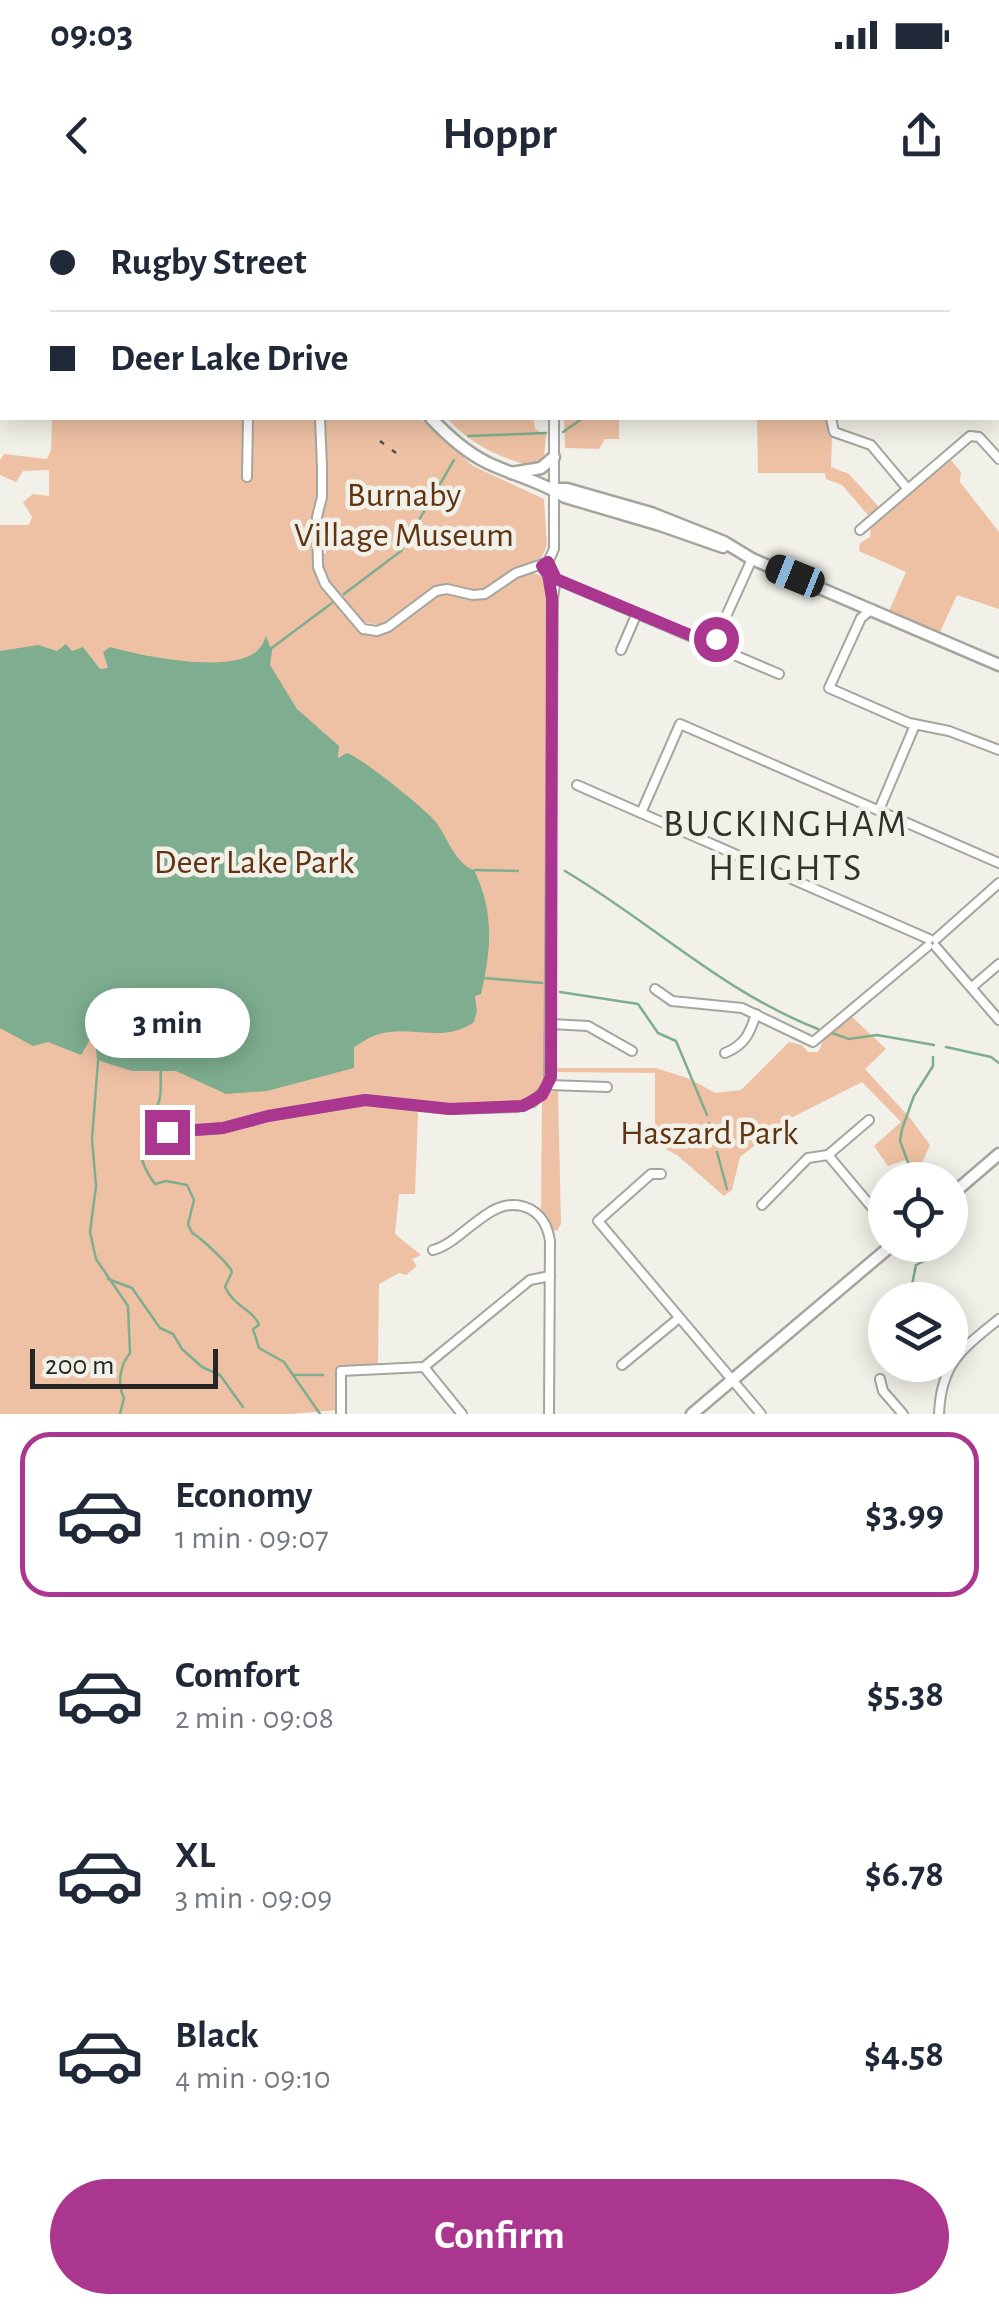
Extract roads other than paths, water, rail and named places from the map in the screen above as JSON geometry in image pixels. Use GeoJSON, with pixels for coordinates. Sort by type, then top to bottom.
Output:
{"type":"FeatureCollection","features":[{"type":"Feature","properties":{"kind":"main road"},"geometry":{"type":"LineString","coordinates":[[433,420],[463,448],[510,473],[554,490],[567,489],[626,504],[704,534],[998,663]]}},
{"type":"Feature","properties":{"kind":"main road"},"geometry":{"type":"LineString","coordinates":[[510,473],[540,468],[554,457]]}},
{"type":"Feature","properties":{"kind":"main road"},"geometry":{"type":"LineString","coordinates":[[968,1181],[999,1154]]}},
{"type":"Feature","properties":{"kind":"main road"},"geometry":{"type":"LineString","coordinates":[[692,1414],[872,1262]]}},
{"type":"Feature","properties":{"kind":"street"},"geometry":{"type":"LineString","coordinates":[[247,477],[248,420]]}},
{"type":"Feature","properties":{"kind":"street"},"geometry":{"type":"LineString","coordinates":[[320,420],[322,497],[317,516],[318,567],[325,584],[363,628],[377,631],[436,591],[485,594],[512,574],[545,563],[554,549],[554,420]]}},
{"type":"Feature","properties":{"kind":"street"},"geometry":{"type":"LineString","coordinates":[[831,420],[834,432],[870,445],[907,488]]}},
{"type":"Feature","properties":{"kind":"street"},"geometry":{"type":"LineString","coordinates":[[860,530],[970,436],[976,435],[999,459]]}},
{"type":"Feature","properties":{"kind":"street"},"geometry":{"type":"LineString","coordinates":[[714,645],[752,558]]}},
{"type":"Feature","properties":{"kind":"street"},"geometry":{"type":"LineString","coordinates":[[545,563],[556,579],[779,674]]}},
{"type":"Feature","properties":{"kind":"street"},"geometry":{"type":"LineString","coordinates":[[148,1134],[223,1128],[268,1116],[365,1100],[450,1109],[517,1107],[534,1102],[550,1084],[552,598],[545,563]]}},
{"type":"Feature","properties":{"kind":"street"},"geometry":{"type":"LineString","coordinates":[[552,598],[556,579]]}},
{"type":"Feature","properties":{"kind":"street"},"geometry":{"type":"LineString","coordinates":[[872,609],[861,618],[829,688],[915,725],[949,731],[999,750]]}},
{"type":"Feature","properties":{"kind":"street"},"geometry":{"type":"LineString","coordinates":[[620,650],[637,613]]}},
{"type":"Feature","properties":{"kind":"street"},"geometry":{"type":"LineString","coordinates":[[641,813],[680,724],[999,863]]}},
{"type":"Feature","properties":{"kind":"street"},"geometry":{"type":"LineString","coordinates":[[879,810],[915,725]]}},
{"type":"Feature","properties":{"kind":"street"},"geometry":{"type":"LineString","coordinates":[[577,786],[932,943],[999,1020]]}},
{"type":"Feature","properties":{"kind":"street"},"geometry":{"type":"LineString","coordinates":[[655,989],[672,1001],[699,1006],[727,1005],[756,1014],[813,1042],[999,882]]}},
{"type":"Feature","properties":{"kind":"street"},"geometry":{"type":"LineString","coordinates":[[972,987],[999,964]]}},
{"type":"Feature","properties":{"kind":"street"},"geometry":{"type":"LineString","coordinates":[[724,1053],[738,1048],[750,1034],[756,1014]]}},
{"type":"Feature","properties":{"kind":"street"},"geometry":{"type":"LineString","coordinates":[[551,1024],[588,1026],[632,1052]]}},
{"type":"Feature","properties":{"kind":"street"},"geometry":{"type":"LineString","coordinates":[[550,1084],[607,1087]]}},
{"type":"Feature","properties":{"kind":"street"},"geometry":{"type":"LineString","coordinates":[[762,1204],[808,1158],[828,1155],[868,1120]]}},
{"type":"Feature","properties":{"kind":"street"},"geometry":{"type":"LineString","coordinates":[[828,1155],[868,1203]]}},
{"type":"Feature","properties":{"kind":"street"},"geometry":{"type":"LineString","coordinates":[[661,1174],[651,1174],[598,1220],[761,1414]]}},
{"type":"Feature","properties":{"kind":"street"},"geometry":{"type":"LineString","coordinates":[[432,1250],[446,1246],[499,1208],[520,1206],[538,1215],[550,1236],[549,1414]]}},
{"type":"Feature","properties":{"kind":"street"},"geometry":{"type":"LineString","coordinates":[[341,1414],[341,1371],[424,1367],[530,1280],[550,1276]]}},
{"type":"Feature","properties":{"kind":"street"},"geometry":{"type":"LineString","coordinates":[[622,1365],[679,1318]]}},
{"type":"Feature","properties":{"kind":"street"},"geometry":{"type":"LineString","coordinates":[[939,1414],[941,1390],[956,1356],[999,1319]]}},
{"type":"Feature","properties":{"kind":"street"},"geometry":{"type":"LineString","coordinates":[[424,1367],[462,1414]]}},
{"type":"Feature","properties":{"kind":"street"},"geometry":{"type":"LineString","coordinates":[[881,1382],[902,1414]]}},
{"type":"Feature","properties":{"kind":"waterway"},"geometry":{"type":"LineString","coordinates":[[563,432],[580,420]]}},
{"type":"Feature","properties":{"kind":"waterway"},"geometry":{"type":"LineString","coordinates":[[468,436],[546,433]]}},
{"type":"Feature","properties":{"kind":"waterway"},"geometry":{"type":"LineString","coordinates":[[344,594],[401,551],[454,460]]}},
{"type":"Feature","properties":{"kind":"waterway"},"geometry":{"type":"LineString","coordinates":[[269,650],[332,603]]}},
{"type":"Feature","properties":{"kind":"waterway"},"geometry":{"type":"LineString","coordinates":[[475,870],[518,871]]}},
{"type":"Feature","properties":{"kind":"waterway"},"geometry":{"type":"LineString","coordinates":[[565,871],[750,996],[818,1029]]}},
{"type":"Feature","properties":{"kind":"waterway"},"geometry":{"type":"LineString","coordinates":[[484,978],[542,983]]}},
{"type":"Feature","properties":{"kind":"waterway"},"geometry":{"type":"LineString","coordinates":[[560,992],[638,1004],[658,1033],[676,1041],[707,1115]]}},
{"type":"Feature","properties":{"kind":"waterway"},"geometry":{"type":"LineString","coordinates":[[832,1033],[849,1039],[877,1035],[934,1045]]}},
{"type":"Feature","properties":{"kind":"waterway"},"geometry":{"type":"LineString","coordinates":[[946,1047],[991,1057],[999,1063]]}},
{"type":"Feature","properties":{"kind":"waterway"},"geometry":{"type":"LineString","coordinates":[[908,1162],[900,1141],[902,1129],[914,1096],[933,1066],[933,1057]]}},
{"type":"Feature","properties":{"kind":"waterway"},"geometry":{"type":"LineString","coordinates":[[98,1061],[92,1139],[96,1186],[90,1232],[96,1259],[128,1306],[130,1353],[121,1375],[124,1398],[120,1414]]}},
{"type":"Feature","properties":{"kind":"waterway"},"geometry":{"type":"LineString","coordinates":[[161,1069],[160,1097],[142,1141],[142,1160],[147,1171],[155,1184],[166,1181],[187,1185],[194,1200],[188,1224],[192,1233],[230,1268],[225,1287],[259,1325],[253,1329],[259,1348],[284,1362],[320,1414]]}},
{"type":"Feature","properties":{"kind":"waterway"},"geometry":{"type":"LineString","coordinates":[[709,1123],[714,1142]]}},
{"type":"Feature","properties":{"kind":"waterway"},"geometry":{"type":"LineString","coordinates":[[717,1152],[727,1189]]}},
{"type":"Feature","properties":{"kind":"waterway"},"geometry":{"type":"LineString","coordinates":[[913,1282],[916,1265],[922,1262]]}},
{"type":"Feature","properties":{"kind":"waterway"},"geometry":{"type":"LineString","coordinates":[[108,1279],[132,1288],[160,1328],[173,1334],[182,1349],[202,1367],[220,1375],[243,1407]]}},
{"type":"Feature","properties":{"kind":"waterway"},"geometry":{"type":"LineString","coordinates":[[295,1375],[323,1375]]}},
{"type":"Feature","properties":{"kind":"railway"},"geometry":{"type":"LineString","coordinates":[[380,441],[396,453]]}},
{"type":"Feature","properties":{"kind":"district","name":"BUCKINGHAM HEIGHTS"},"geometry":{"type":"Point","coordinates":[786,847]}},
{"type":"Feature","properties":{"kind":"park label","name":"Burnaby Village Museum"},"geometry":{"type":"Point","coordinates":[404,515]}},
{"type":"Feature","properties":{"kind":"park label","name":"Deer Lake Park"},"geometry":{"type":"Point","coordinates":[254,862]}},
{"type":"Feature","properties":{"kind":"park label","name":"Haszard Park"},"geometry":{"type":"Point","coordinates":[709,1133]}}]}
